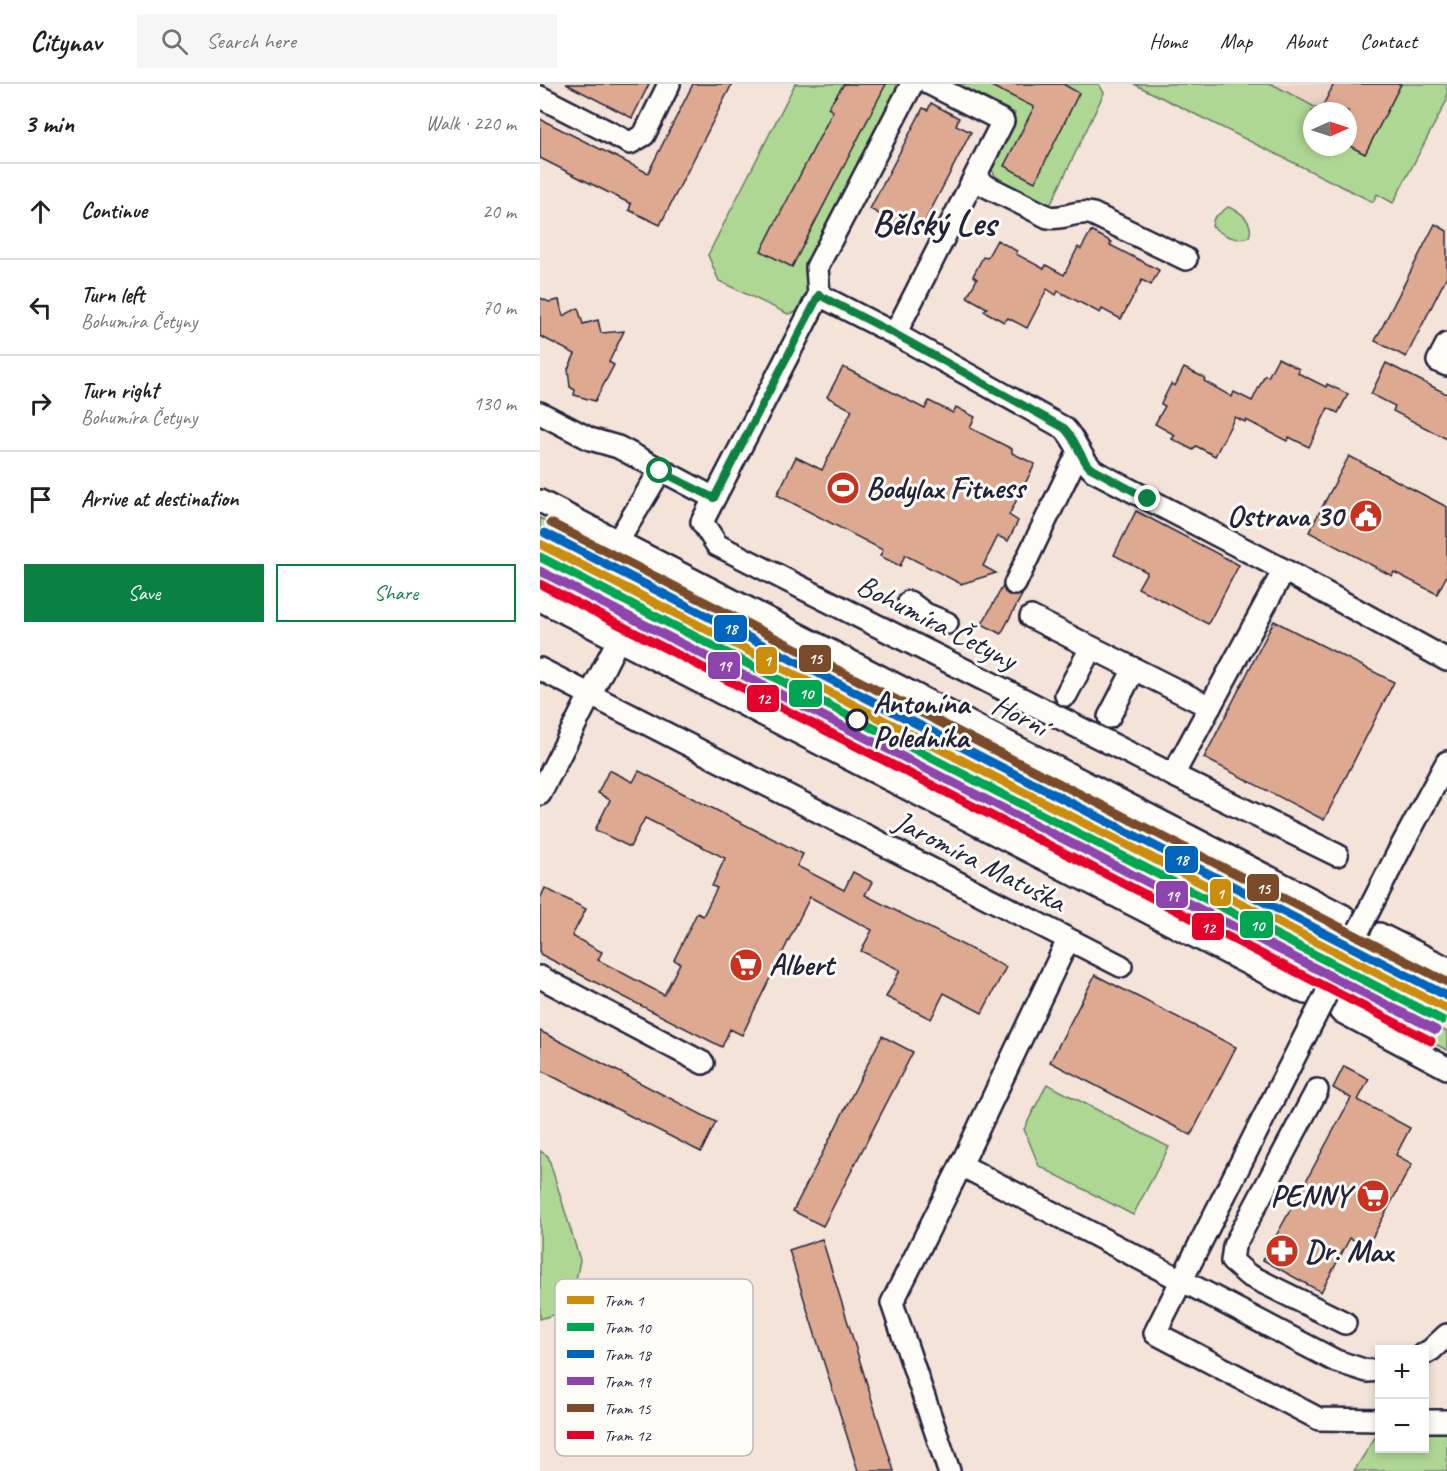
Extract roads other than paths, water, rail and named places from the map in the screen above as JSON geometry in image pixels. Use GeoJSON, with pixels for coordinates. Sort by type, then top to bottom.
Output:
{"type":"FeatureCollection","features":[{"type":"Feature","properties":{"kind":"street"},"geometry":{"type":"LineString","coordinates":[[540,97],[630,143],[644,135],[669,84]]}},
{"type":"Feature","properties":{"kind":"street","name":"Bohumíra Četyny"},"geometry":{"type":"LineString","coordinates":[[912,84],[817,267],[819,295],[702,522],[717,545],[1173,776],[1337,855]]}},
{"type":"Feature","properties":{"kind":"street"},"geometry":{"type":"LineString","coordinates":[[895,334],[1003,121],[930,84]]}},
{"type":"Feature","properties":{"kind":"street"},"geometry":{"type":"LineString","coordinates":[[974,180],[1048,217],[1057,218],[1083,212],[1093,214],[1186,259]]}},
{"type":"Feature","properties":{"kind":"street"},"geometry":{"type":"LineString","coordinates":[[819,295],[895,334],[1064,428],[1070,434],[1084,460],[1094,471],[1284,570],[1447,660]]}},
{"type":"Feature","properties":{"kind":"street"},"geometry":{"type":"LineString","coordinates":[[1447,344],[1438,360],[1447,365]]}},
{"type":"Feature","properties":{"kind":"street"},"geometry":{"type":"LineString","coordinates":[[540,413],[590,439],[618,447],[714,498]]}},
{"type":"Feature","properties":{"kind":"street"},"geometry":{"type":"LineString","coordinates":[[1015,584],[1079,451]]}},
{"type":"Feature","properties":{"kind":"street"},"geometry":{"type":"LineString","coordinates":[[618,541],[660,471]]}},
{"type":"Feature","properties":{"kind":"street","name":"Horní"},"geometry":{"type":"LineString","coordinates":[[540,501],[1344,916]]}},
{"type":"Feature","properties":{"kind":"street"},"geometry":{"type":"LineString","coordinates":[[1173,776],[1284,570]]}},
{"type":"Feature","properties":{"kind":"street"},"geometry":{"type":"LineString","coordinates":[[540,600],[1305,993]]}},
{"type":"Feature","properties":{"kind":"street"},"geometry":{"type":"LineString","coordinates":[[912,644],[917,608],[947,623]]}},
{"type":"Feature","properties":{"kind":"street"},"geometry":{"type":"LineString","coordinates":[[1031,617],[1210,707]]}},
{"type":"Feature","properties":{"kind":"street"},"geometry":{"type":"LineString","coordinates":[[540,794],[618,640]]}},
{"type":"Feature","properties":{"kind":"street"},"geometry":{"type":"LineString","coordinates":[[1066,695],[1091,648]]}},
{"type":"Feature","properties":{"kind":"street","name":"Jaromíra Matuška"},"geometry":{"type":"LineString","coordinates":[[540,669],[1068,940],[961,1166],[892,1303],[949,1471]]}},
{"type":"Feature","properties":{"kind":"street"},"geometry":{"type":"LineString","coordinates":[[1109,717],[1134,669]]}},
{"type":"Feature","properties":{"kind":"street"},"geometry":{"type":"LineString","coordinates":[[1375,1420],[1319,1419],[1155,1334],[1400,849],[1447,762]]}},
{"type":"Feature","properties":{"kind":"street"},"geometry":{"type":"LineString","coordinates":[[1379,933],[1447,968]]}},
{"type":"Feature","properties":{"kind":"street"},"geometry":{"type":"LineString","coordinates":[[1068,940],[1121,966]]}},
{"type":"Feature","properties":{"kind":"street"},"geometry":{"type":"LineString","coordinates":[[540,977],[704,1063]]}},
{"type":"Feature","properties":{"kind":"street"},"geometry":{"type":"LineString","coordinates":[[1340,1011],[1447,1068]]}},
{"type":"Feature","properties":{"kind":"street"},"geometry":{"type":"LineString","coordinates":[[1317,1090],[1234,1246],[1232,1261],[1248,1275],[1345,1323]]}},
{"type":"Feature","properties":{"kind":"street"},"geometry":{"type":"LineString","coordinates":[[1242,1160],[1273,1175]]}},
{"type":"Feature","properties":{"kind":"street"},"geometry":{"type":"LineString","coordinates":[[961,1166],[1336,1360],[1367,1371],[1375,1370]]}},
{"type":"Feature","properties":{"kind":"street"},"geometry":{"type":"LineString","coordinates":[[1429,1351],[1447,1335]]}},
{"type":"Feature","properties":{"kind":"street"},"geometry":{"type":"LineString","coordinates":[[1429,1421],[1447,1421]]}},
{"type":"Feature","properties":{"kind":"tram line","name":"15"},"geometry":{"type":"LineString","coordinates":[[551,523],[1447,982]]}},
{"type":"Feature","properties":{"kind":"tram line","name":"18"},"geometry":{"type":"LineString","coordinates":[[545,533],[1447,996]]}},
{"type":"Feature","properties":{"kind":"tram line","name":"1"},"geometry":{"type":"LineString","coordinates":[[540,544],[1447,1009]]}},
{"type":"Feature","properties":{"kind":"tram line","name":"10"},"geometry":{"type":"LineString","coordinates":[[540,557],[1442,1020]]}},
{"type":"Feature","properties":{"kind":"tram line","name":"19"},"geometry":{"type":"LineString","coordinates":[[540,571],[1436,1030]]}},
{"type":"Feature","properties":{"kind":"tram line","name":"12"},"geometry":{"type":"LineString","coordinates":[[540,584],[1431,1041]]}},
{"type":"Feature","properties":{"kind":"place","name":"Bodylax Fitness"},"geometry":{"type":"Point","coordinates":[843,488]}},
{"type":"Feature","properties":{"kind":"place","name":"Ostrava 30"},"geometry":{"type":"Point","coordinates":[1366,516]}},
{"type":"Feature","properties":{"kind":"place","name":"Antonína Poledníka"},"geometry":{"type":"Point","coordinates":[857,720]}},
{"type":"Feature","properties":{"kind":"place","name":"Albert"},"geometry":{"type":"Point","coordinates":[746,965]}},
{"type":"Feature","properties":{"kind":"place","name":"PENNY"},"geometry":{"type":"Point","coordinates":[1373,1196]}},
{"type":"Feature","properties":{"kind":"place","name":"Dr. Max"},"geometry":{"type":"Point","coordinates":[1282,1251]}},
{"type":"Feature","properties":{"kind":"district","name":"Bělský Les"},"geometry":{"type":"Point","coordinates":[934,223]}}]}
